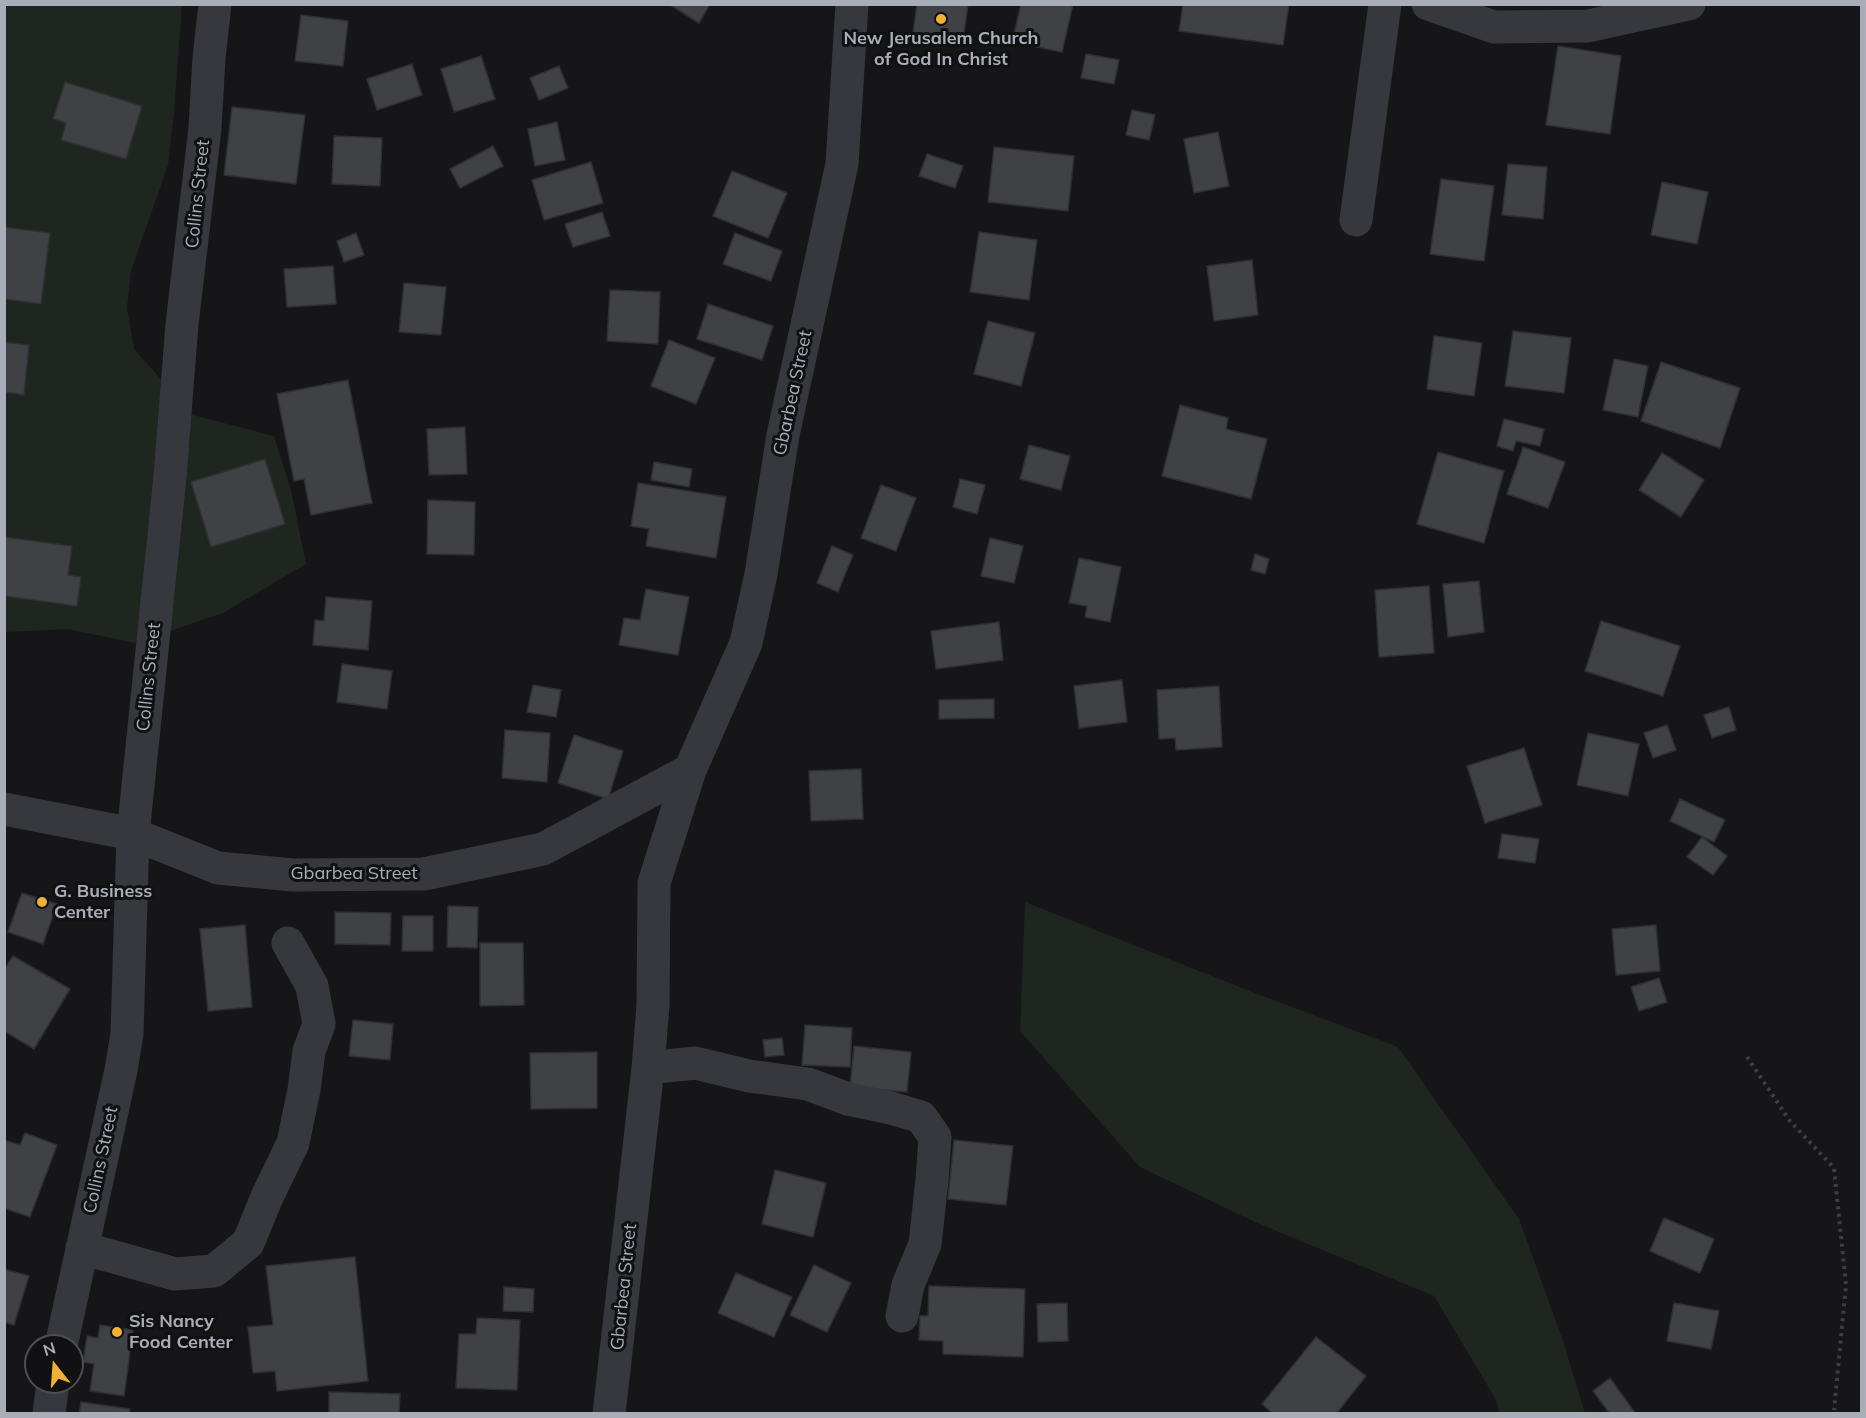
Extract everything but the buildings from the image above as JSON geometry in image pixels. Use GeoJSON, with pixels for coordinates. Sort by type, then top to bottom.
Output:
{"type":"FeatureCollection","features":[{"type":"Feature","properties":{"kind":"street","name":"Collins Street"},"geometry":{"type":"LineString","coordinates":[[64,1334],[127,1034],[133,834],[170,477],[182,324],[205,128],[215,4]]}},
{"type":"Feature","properties":{"kind":"street","name":"Gbarbea Street"},"geometry":{"type":"LineString","coordinates":[[609,1413],[648,1068],[652,1005],[654,883],[690,770],[746,644],[761,574],[783,435],[842,164],[852,4]]}},
{"type":"Feature","properties":{"kind":"street"},"geometry":{"type":"LineString","coordinates":[[1356,220],[1385,4]]}},
{"type":"Feature","properties":{"kind":"street"},"geometry":{"type":"LineString","coordinates":[[1428,4],[1494,27],[1588,26],[1689,4]]}},
{"type":"Feature","properties":{"kind":"street","name":"Gbarbea Street"},"geometry":{"type":"LineString","coordinates":[[4,809],[133,834],[218,868],[293,875],[424,874],[543,849],[690,770]]}},
{"type":"Feature","properties":{"kind":"street"},"geometry":{"type":"LineString","coordinates":[[82,1248],[175,1274],[214,1271],[248,1243],[293,1143],[309,1052],[319,1024],[312,986],[288,943]]}},
{"type":"Feature","properties":{"kind":"street"},"geometry":{"type":"LineString","coordinates":[[648,1068],[695,1063],[749,1076],[808,1084],[848,1099],[921,1117],[935,1137],[932,1180],[925,1244],[908,1285],[902,1316]]}},
{"type":"Feature","properties":{"kind":"street"},"geometry":{"type":"LineString","coordinates":[[49,1413],[51,1394]]}},
{"type":"Feature","properties":{"kind":"path"},"geometry":{"type":"LineString","coordinates":[[1746,1057],[1790,1121],[1834,1168],[1846,1285],[1834,1410]]}},
{"type":"Feature","properties":{"kind":"shaded area"},"geometry":{"type":"Polygon","coordinates":[[[4,5],[182,5],[168,165],[131,271],[127,308],[134,349],[193,415],[274,436],[291,490],[306,564],[223,613],[135,643],[68,629],[5,632],[4,5]]]}},
{"type":"Feature","properties":{"kind":"shaded area"},"geometry":{"type":"Polygon","coordinates":[[[1025,902],[1398,1047],[1519,1219],[1562,1338],[1585,1413],[1500,1413],[1495,1398],[1434,1296],[1255,1222],[1140,1167],[1020,1031],[1025,902]]]}},
{"type":"Feature","properties":{"kind":"place","name":"New Jerusalem Church of God In Christ"},"geometry":{"type":"Point","coordinates":[941,19]}},
{"type":"Feature","properties":{"kind":"place","name":"G. Business Center"},"geometry":{"type":"Point","coordinates":[42,902]}},
{"type":"Feature","properties":{"kind":"place","name":"Sis Nancy Food Center"},"geometry":{"type":"Point","coordinates":[117,1332]}}]}
